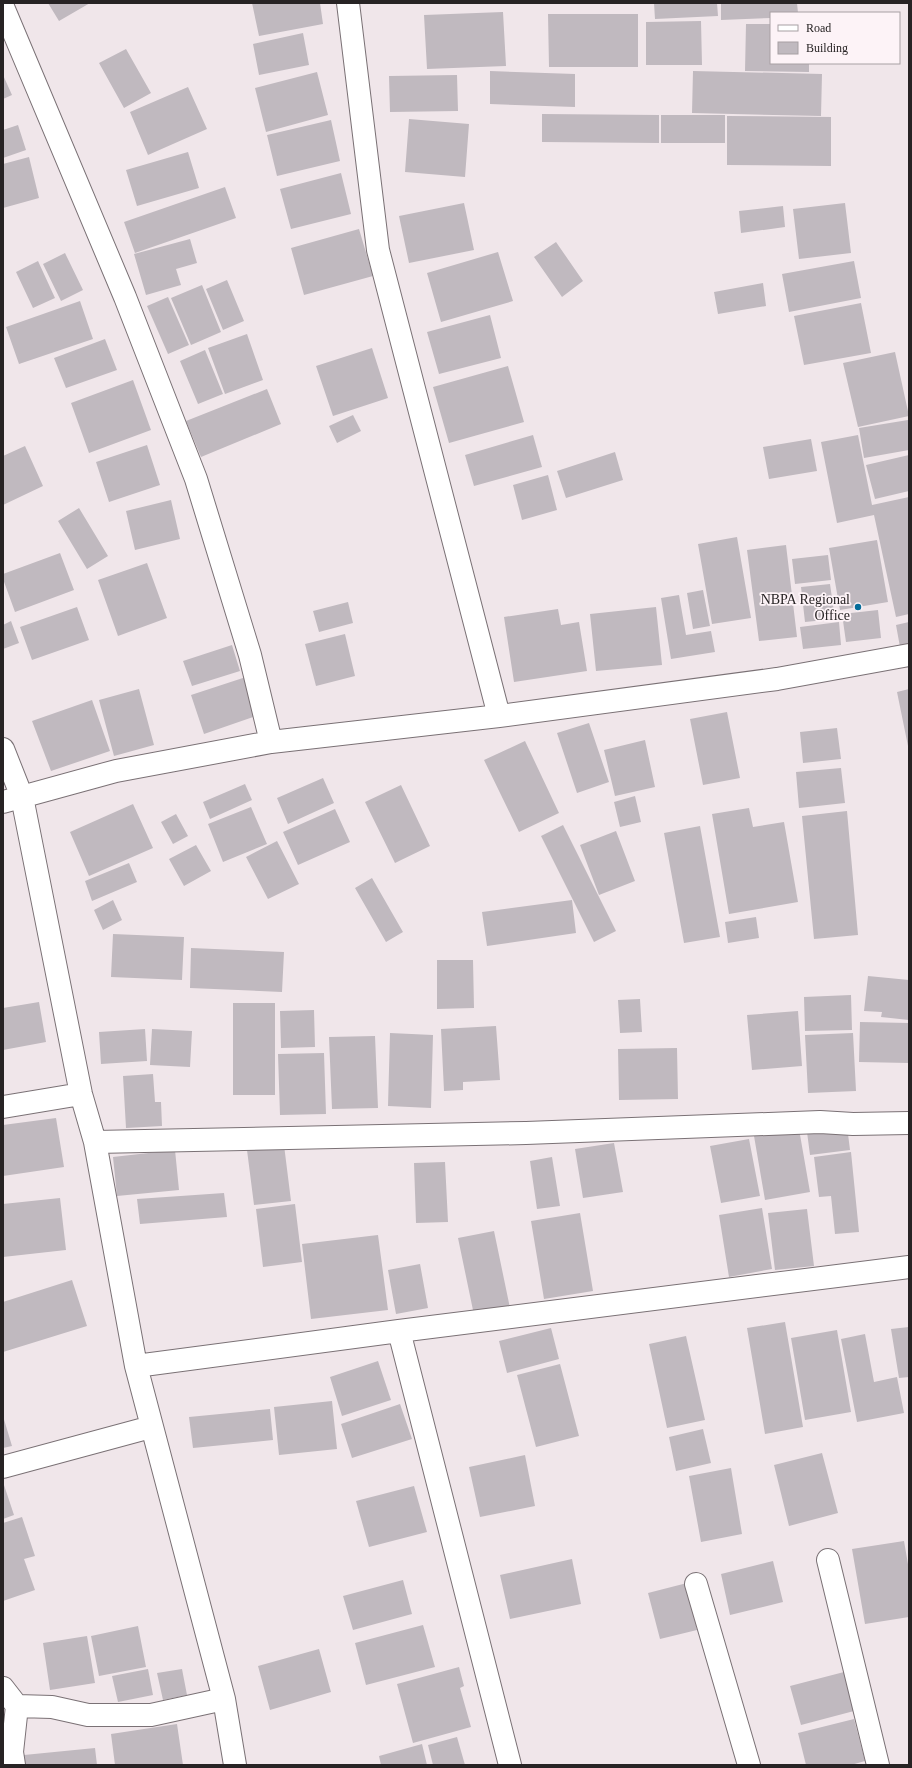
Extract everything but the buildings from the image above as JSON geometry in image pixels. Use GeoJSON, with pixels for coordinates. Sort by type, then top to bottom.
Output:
{"type":"FeatureCollection","features":[{"type":"Feature","properties":{"kind":"street"},"geometry":{"type":"LineString","coordinates":[[348,3],[378,250],[499,716]]}},
{"type":"Feature","properties":{"kind":"street"},"geometry":{"type":"LineString","coordinates":[[3,7],[125,297],[196,479],[250,655],[271,742]]}},
{"type":"Feature","properties":{"kind":"street"},"geometry":{"type":"LineString","coordinates":[[12,799],[116,771],[271,742],[499,716],[777,679],[909,656]]}},
{"type":"Feature","properties":{"kind":"street"},"geometry":{"type":"LineString","coordinates":[[3,749],[12,799],[82,1094],[95,1142],[136,1366],[224,1699],[235,1765]]}},
{"type":"Feature","properties":{"kind":"street"},"geometry":{"type":"LineString","coordinates":[[3,1108],[82,1094]]}},
{"type":"Feature","properties":{"kind":"street"},"geometry":{"type":"LineString","coordinates":[[95,1142],[263,1140],[526,1133],[820,1122],[853,1124],[909,1122]]}},
{"type":"Feature","properties":{"kind":"street"},"geometry":{"type":"LineString","coordinates":[[136,1366],[909,1267]]}},
{"type":"Feature","properties":{"kind":"street"},"geometry":{"type":"LineString","coordinates":[[400,1331],[510,1765]]}},
{"type":"Feature","properties":{"kind":"street"},"geometry":{"type":"LineString","coordinates":[[3,1468],[151,1427]]}},
{"type":"Feature","properties":{"kind":"street"},"geometry":{"type":"LineString","coordinates":[[828,1560],[878,1765]]}},
{"type":"Feature","properties":{"kind":"street"},"geometry":{"type":"LineString","coordinates":[[696,1584],[749,1765]]}},
{"type":"Feature","properties":{"kind":"street"},"geometry":{"type":"LineString","coordinates":[[3,1688],[17,1706],[13,1729],[12,1752],[14,1765]]}},
{"type":"Feature","properties":{"kind":"street"},"geometry":{"type":"LineString","coordinates":[[17,1706],[52,1707],[88,1715],[151,1715],[224,1699]]}},
{"type":"Feature","properties":{"kind":"place","name":"NBPA Regional Office"},"geometry":{"type":"Point","coordinates":[858,607]}}]}
